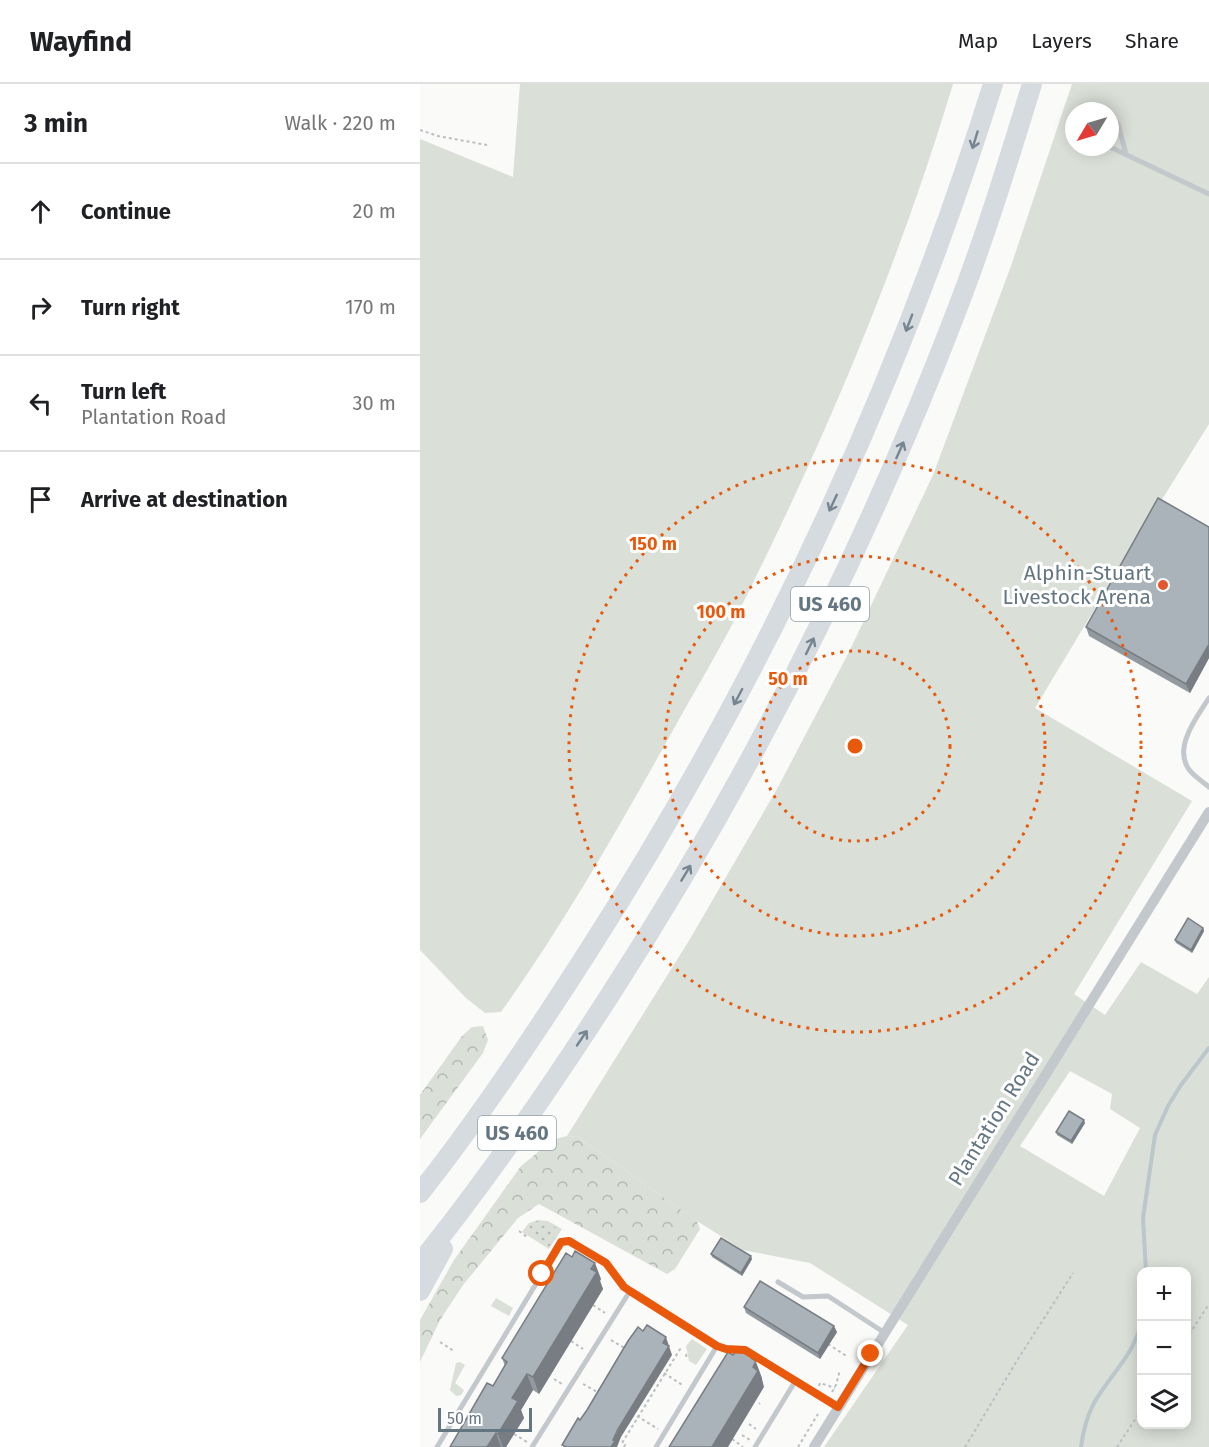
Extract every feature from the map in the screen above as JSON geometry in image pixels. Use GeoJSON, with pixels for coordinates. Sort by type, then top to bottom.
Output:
{"type":"FeatureCollection","features":[{"type":"Feature","properties":{"kind":"highway","name":"US 460"},"geometry":{"type":"LineString","coordinates":[[420,1193],[512,1066],[583,961],[682,798],[739,696],[792,590],[875,408],[935,257],[993,84]]}},
{"type":"Feature","properties":{"kind":"highway","name":"US 460"},"geometry":{"type":"LineString","coordinates":[[420,1263],[550,1087],[670,900],[734,789],[809,647],[862,538],[958,305],[1002,182],[1032,84]]}},
{"type":"Feature","properties":{"kind":"highway"},"geometry":{"type":"LineString","coordinates":[[420,1292],[483,1180]]}},
{"type":"Feature","properties":{"kind":"street","name":"Plantation Road"},"geometry":{"type":"LineString","coordinates":[[814,1447],[1209,812]]}},
{"type":"Feature","properties":{"kind":"lane"},"geometry":{"type":"LineString","coordinates":[[1119,129],[1123,150],[1127,155]]}},
{"type":"Feature","properties":{"kind":"lane"},"geometry":{"type":"LineString","coordinates":[[1119,151],[1209,194]]}},
{"type":"Feature","properties":{"kind":"lane"},"geometry":{"type":"LineString","coordinates":[[1209,699],[1184,744],[1184,760],[1189,770],[1209,786]]}},
{"type":"Feature","properties":{"kind":"lane"},"geometry":{"type":"LineString","coordinates":[[437,1447],[563,1241],[569,1241],[606,1263],[624,1287],[717,1346],[745,1350],[838,1407]]}},
{"type":"Feature","properties":{"kind":"lane"},"geometry":{"type":"LineString","coordinates":[[778,1282],[803,1297],[828,1296],[885,1333]]}},
{"type":"Feature","properties":{"kind":"lane"},"geometry":{"type":"LineString","coordinates":[[530,1445],[630,1291]]}},
{"type":"Feature","properties":{"kind":"lane"},"geometry":{"type":"LineString","coordinates":[[656,1447],[717,1346]]}},
{"type":"Feature","properties":{"kind":"lane"},"geometry":{"type":"LineString","coordinates":[[755,1447],[796,1380]]}},
{"type":"Feature","properties":{"kind":"path"},"geometry":{"type":"LineString","coordinates":[[420,130],[438,136],[487,145]]}},
{"type":"Feature","properties":{"kind":"path"},"geometry":{"type":"LineString","coordinates":[[519,1231],[527,1237]]}},
{"type":"Feature","properties":{"kind":"path"},"geometry":{"type":"LineString","coordinates":[[965,1447],[1073,1273]]}},
{"type":"Feature","properties":{"kind":"path"},"geometry":{"type":"LineString","coordinates":[[1191,1331],[1209,1304]]}},
{"type":"Feature","properties":{"kind":"path"},"geometry":{"type":"LineString","coordinates":[[593,1305],[598,1308]]}},
{"type":"Feature","properties":{"kind":"path"},"geometry":{"type":"LineString","coordinates":[[571,1341],[576,1344]]}},
{"type":"Feature","properties":{"kind":"path"},"geometry":{"type":"LineString","coordinates":[[440,1342],[454,1351]]}},
{"type":"Feature","properties":{"kind":"path"},"geometry":{"type":"LineString","coordinates":[[616,1343],[631,1353]]}},
{"type":"Feature","properties":{"kind":"path"},"geometry":{"type":"LineString","coordinates":[[827,1344],[848,1358]]}},
{"type":"Feature","properties":{"kind":"path"},"geometry":{"type":"LineString","coordinates":[[624,1447],[622,1443],[636,1416],[682,1346]]}},
{"type":"Feature","properties":{"kind":"path"},"geometry":{"type":"LineString","coordinates":[[686,1354],[687,1360]]}},
{"type":"Feature","properties":{"kind":"path"},"geometry":{"type":"LineString","coordinates":[[832,1392],[840,1370]]}},
{"type":"Feature","properties":{"kind":"path"},"geometry":{"type":"LineString","coordinates":[[663,1372],[676,1380]]}},
{"type":"Feature","properties":{"kind":"path"},"geometry":{"type":"LineString","coordinates":[[820,1383],[835,1388]]}},
{"type":"Feature","properties":{"kind":"path"},"geometry":{"type":"LineString","coordinates":[[589,1388],[604,1396]]}},
{"type":"Feature","properties":{"kind":"path"},"geometry":{"type":"LineString","coordinates":[[754,1404],[759,1404]]}},
{"type":"Feature","properties":{"kind":"path"},"geometry":{"type":"LineString","coordinates":[[798,1447],[818,1414]]}},
{"type":"Feature","properties":{"kind":"path"},"geometry":{"type":"LineString","coordinates":[[636,1416],[650,1424]]}},
{"type":"Feature","properties":{"kind":"path"},"geometry":{"type":"LineString","coordinates":[[1118,1447],[1137,1417]]}},
{"type":"Feature","properties":{"kind":"path"},"geometry":{"type":"LineString","coordinates":[[514,1434],[530,1445]]}},
{"type":"Feature","properties":{"kind":"path"},"geometry":{"type":"LineString","coordinates":[[732,1439],[743,1447]]}},
{"type":"Feature","properties":{"kind":"green space"},"geometry":{"type":"Polygon","coordinates":[[[520,84],[953,84],[909,218],[859,349],[803,478],[734,621],[569,910],[501,1012],[485,1013],[466,998],[420,950],[420,139],[513,177],[520,84]]]}},
{"type":"Feature","properties":{"kind":"green space"},"geometry":{"type":"Polygon","coordinates":[[[1072,84],[1209,84],[1209,424],[1035,708],[1192,801],[1074,994],[1105,1015],[1141,962],[1197,994],[1209,977],[1209,1447],[824,1447],[908,1325],[810,1263],[743,1250],[697,1221],[578,1137],[567,1136],[690,939],[777,789],[849,652],[933,475],[1011,266],[1065,105],[1065,156],[1119,156],[1119,102],[1066,102],[1072,84]],[[1070,1071],[1020,1146],[1104,1196],[1140,1128],[1110,1109],[1112,1094],[1070,1071]]]}},
{"type":"Feature","properties":{"kind":"green space"},"geometry":{"type":"Polygon","coordinates":[[[483,1026],[488,1040],[483,1053],[420,1139],[420,1095],[462,1036],[472,1027],[483,1026]]]}},
{"type":"Feature","properties":{"kind":"green space"},"geometry":{"type":"Polygon","coordinates":[[[567,1136],[578,1137],[697,1221],[700,1229],[675,1269],[667,1274],[539,1204],[518,1218],[463,1285],[440,1320],[420,1362],[420,1320],[454,1260],[521,1166],[548,1144],[567,1136]]]}},
{"type":"Feature","properties":{"kind":"green space"},"geometry":{"type":"Polygon","coordinates":[[[538,1220],[548,1221],[562,1229],[549,1249],[522,1232],[529,1223],[538,1220]]]}},
{"type":"Feature","properties":{"kind":"green space"},"geometry":{"type":"Polygon","coordinates":[[[537,1221],[545,1222],[560,1230],[549,1247],[525,1230],[537,1221]]]}},
{"type":"Feature","properties":{"kind":"green space"},"geometry":{"type":"Polygon","coordinates":[[[496,1298],[513,1308],[509,1316],[491,1306],[496,1298]]]}},
{"type":"Feature","properties":{"kind":"green space"},"geometry":{"type":"Polygon","coordinates":[[[692,1339],[707,1349],[696,1365],[689,1361],[686,1346],[692,1339]]]}},
{"type":"Feature","properties":{"kind":"green space"},"geometry":{"type":"Polygon","coordinates":[[[460,1362],[465,1365],[455,1383],[464,1390],[461,1395],[456,1396],[450,1390],[456,1363],[460,1362]]]}},
{"type":"Feature","properties":{"kind":"building","name":"Alphin-Stuart Livestock Arena"},"geometry":{"type":"Polygon","coordinates":[[[1158,498],[1209,527],[1209,647],[1186,684],[1086,627],[1158,498]]]}},
{"type":"Feature","properties":{"kind":"building"},"geometry":{"type":"Polygon","coordinates":[[[1188,918],[1203,928],[1191,950],[1175,940],[1188,918]]]}},
{"type":"Feature","properties":{"kind":"building"},"geometry":{"type":"Polygon","coordinates":[[[1069,1111],[1084,1120],[1071,1141],[1056,1132],[1069,1111]]]}},
{"type":"Feature","properties":{"kind":"building"},"geometry":{"type":"Polygon","coordinates":[[[721,1238],[751,1256],[741,1273],[711,1254],[721,1238]]]}},
{"type":"Feature","properties":{"kind":"building"},"geometry":{"type":"Polygon","coordinates":[[[575,1251],[595,1263],[591,1269],[597,1272],[533,1377],[527,1374],[512,1398],[518,1401],[498,1434],[496,1433],[487,1447],[450,1447],[487,1383],[493,1386],[507,1362],[502,1358],[566,1253],[572,1257],[575,1251]]]}},
{"type":"Feature","properties":{"kind":"building"},"geometry":{"type":"Polygon","coordinates":[[[760,1281],[834,1326],[818,1353],[744,1307],[760,1281]]]}},
{"type":"Feature","properties":{"kind":"building"},"geometry":{"type":"Polygon","coordinates":[[[647,1325],[666,1337],[663,1343],[669,1346],[618,1429],[611,1447],[566,1447],[562,1445],[578,1418],[580,1420],[587,1410],[628,1341],[638,1327],[643,1331],[647,1325]]]}},
{"type":"Feature","properties":{"kind":"building"},"geometry":{"type":"Polygon","coordinates":[[[745,1349],[753,1354],[751,1358],[756,1361],[753,1367],[758,1371],[712,1447],[669,1447],[728,1352],[733,1355],[737,1350],[742,1353],[745,1349]]]}},
{"type":"Feature","properties":{"kind":"waterway"},"geometry":{"type":"LineString","coordinates":[[1146,1267],[1143,1218],[1155,1135],[1168,1106],[1181,1085],[1209,1048]]}},
{"type":"Feature","properties":{"kind":"waterway"},"geometry":{"type":"LineString","coordinates":[[1081,1447],[1092,1408],[1129,1353],[1141,1321]]}},
{"type":"Feature","properties":{"kind":"place","name":"Alphin-Stuart Livestock Arena"},"geometry":{"type":"Point","coordinates":[1163,585]}},
{"type":"Feature","properties":{"kind":"route"},"geometry":{"type":"LineString","coordinates":[[542,1274],[561,1242],[569,1241],[606,1263],[624,1287],[717,1346],[745,1350],[838,1407],[871,1354]]}}]}
